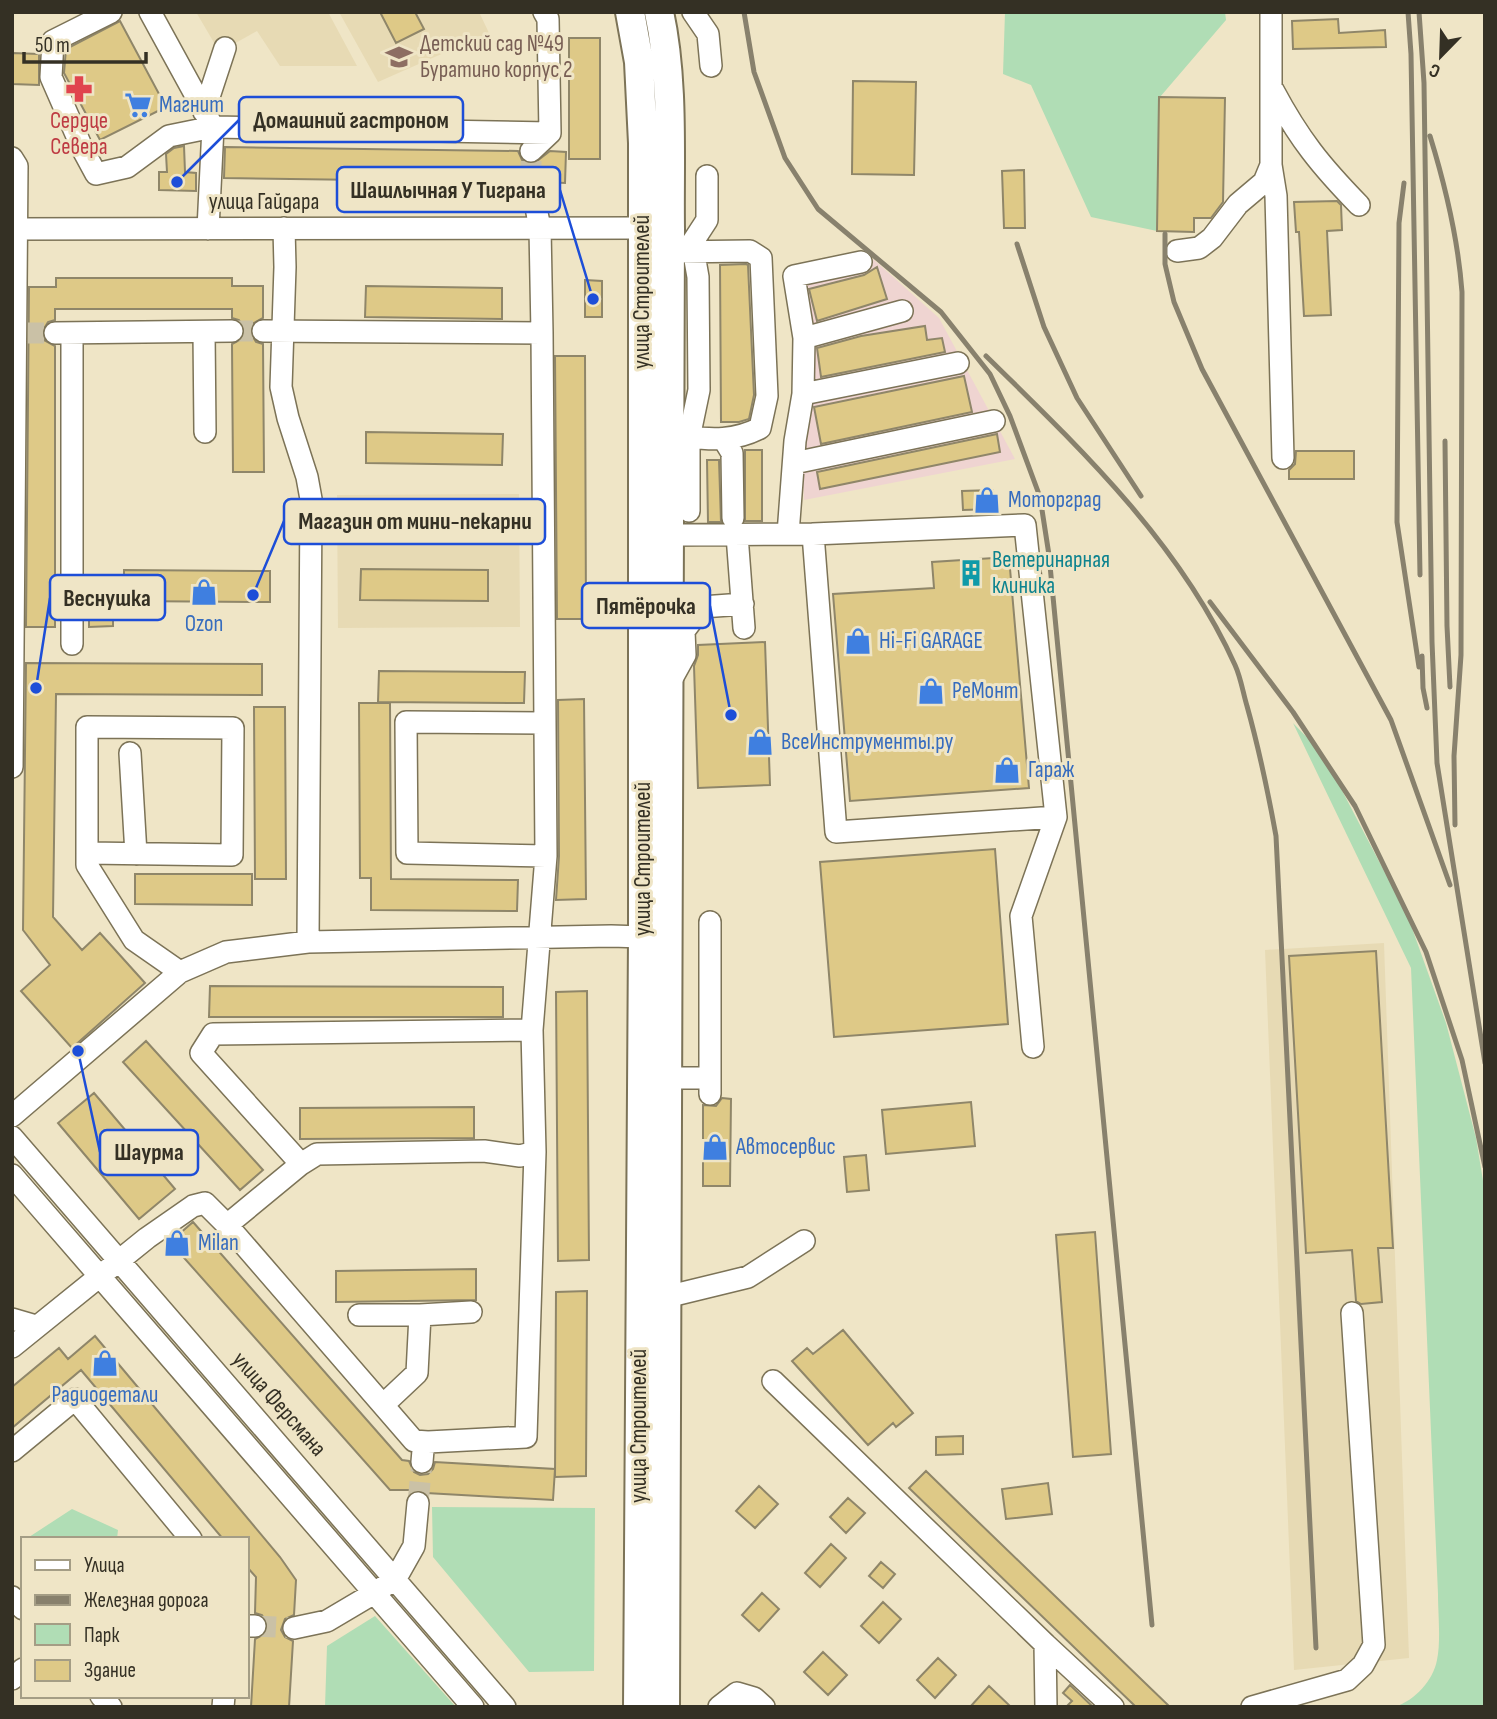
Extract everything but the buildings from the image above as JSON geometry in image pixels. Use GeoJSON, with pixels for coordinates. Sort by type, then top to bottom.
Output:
{"type":"FeatureCollection","features":[{"type":"Feature","properties":{"kind":"main road","name":"улица Строителей"},"geometry":{"type":"LineString","coordinates":[[631,12],[639,62],[643,142],[642,228],[655,535],[654,1217],[664,1707]]}},
{"type":"Feature","properties":{"kind":"main road","name":"улица Строителей"},"geometry":{"type":"LineString","coordinates":[[654,1217],[668,1078],[656,937],[668,686],[655,535],[680,437],[678,244],[663,32],[659,12]]}},
{"type":"Feature","properties":{"kind":"main road"},"geometry":{"type":"LineString","coordinates":[[642,228],[678,244]]}},
{"type":"Feature","properties":{"kind":"main road","name":"улица Строителей"},"geometry":{"type":"LineString","coordinates":[[638,1707],[657,1305]]}},
{"type":"Feature","properties":{"kind":"street"},"geometry":{"type":"LineString","coordinates":[[111,12],[85,18],[53,41],[51,77],[96,174],[127,167],[169,136],[209,119],[550,133]]}},
{"type":"Feature","properties":{"kind":"street"},"geometry":{"type":"LineString","coordinates":[[150,12],[209,119]]}},
{"type":"Feature","properties":{"kind":"street"},"geometry":{"type":"LineString","coordinates":[[531,151],[550,133],[548,19],[544,12]]}},
{"type":"Feature","properties":{"kind":"street"},"geometry":{"type":"LineString","coordinates":[[693,12],[708,34],[711,65]]}},
{"type":"Feature","properties":{"kind":"street"},"geometry":{"type":"LineString","coordinates":[[1272,12],[1271,165],[1276,196],[1283,458]]}},
{"type":"Feature","properties":{"kind":"street"},"geometry":{"type":"LineString","coordinates":[[208,229],[209,119],[225,48]]}},
{"type":"Feature","properties":{"kind":"street"},"geometry":{"type":"LineString","coordinates":[[1271,86],[1293,127],[1319,164],[1359,205]]}},
{"type":"Feature","properties":{"kind":"street"},"geometry":{"type":"LineString","coordinates":[[12,158],[17,166],[14,229],[17,333],[12,767]]}},
{"type":"Feature","properties":{"kind":"street"},"geometry":{"type":"LineString","coordinates":[[1177,251],[1199,248],[1212,238],[1238,204],[1264,182],[1271,165]]}},
{"type":"Feature","properties":{"kind":"street"},"geometry":{"type":"LineString","coordinates":[[678,244],[692,243],[707,220],[707,176]]}},
{"type":"Feature","properties":{"kind":"street"},"geometry":{"type":"LineString","coordinates":[[12,1347],[119,1260],[193,1206],[205,1203],[228,1225],[425,1452],[526,1437],[535,1152],[532,1030],[546,856],[540,228],[531,182]]}},
{"type":"Feature","properties":{"kind":"street"},"geometry":{"type":"LineString","coordinates":[[284,228],[273,330],[281,387],[311,499],[308,943]]}},
{"type":"Feature","properties":{"kind":"street","name":"улица Гайдара"},"geometry":{"type":"LineString","coordinates":[[14,229],[642,228]]}},
{"type":"Feature","properties":{"kind":"street"},"geometry":{"type":"LineString","coordinates":[[678,244],[750,251],[761,258],[767,396],[760,428],[744,436],[724,440],[680,437],[689,511]]}},
{"type":"Feature","properties":{"kind":"street"},"geometry":{"type":"LineString","coordinates":[[788,534],[803,394],[804,338],[794,276],[861,262]]}},
{"type":"Feature","properties":{"kind":"street"},"geometry":{"type":"LineString","coordinates":[[804,338],[902,312]]}},
{"type":"Feature","properties":{"kind":"street"},"geometry":{"type":"LineString","coordinates":[[273,330],[542,332]]}},
{"type":"Feature","properties":{"kind":"street"},"geometry":{"type":"LineString","coordinates":[[204,331],[205,432]]}},
{"type":"Feature","properties":{"kind":"street"},"geometry":{"type":"LineString","coordinates":[[72,644],[64,333],[232,331]]}},
{"type":"Feature","properties":{"kind":"street"},"geometry":{"type":"LineString","coordinates":[[803,394],[958,363]]}},
{"type":"Feature","properties":{"kind":"street"},"geometry":{"type":"LineString","coordinates":[[794,463],[994,421]]}},
{"type":"Feature","properties":{"kind":"street"},"geometry":{"type":"LineString","coordinates":[[724,440],[732,453],[744,628]]}},
{"type":"Feature","properties":{"kind":"street"},"geometry":{"type":"LineString","coordinates":[[655,535],[735,526],[788,534],[813,534],[1025,525],[1056,817],[1021,916],[1033,1047]]}},
{"type":"Feature","properties":{"kind":"street"},"geometry":{"type":"LineString","coordinates":[[813,534],[836,832],[1056,817]]}},
{"type":"Feature","properties":{"kind":"street"},"geometry":{"type":"LineString","coordinates":[[668,686],[685,655],[684,631],[702,607],[743,604]]}},
{"type":"Feature","properties":{"kind":"street"},"geometry":{"type":"LineString","coordinates":[[543,723],[406,722],[407,853],[546,856]]}},
{"type":"Feature","properties":{"kind":"street"},"geometry":{"type":"LineString","coordinates":[[87,853],[232,855],[233,728],[87,727],[87,853],[87,865],[134,940],[180,972]]}},
{"type":"Feature","properties":{"kind":"street"},"geometry":{"type":"LineString","coordinates":[[130,753],[136,854]]}},
{"type":"Feature","properties":{"kind":"street"},"geometry":{"type":"LineString","coordinates":[[668,1078],[710,1086],[710,922]]}},
{"type":"Feature","properties":{"kind":"street"},"geometry":{"type":"LineString","coordinates":[[12,1116],[180,972],[226,952],[308,943],[656,937]]}},
{"type":"Feature","properties":{"kind":"street"},"geometry":{"type":"LineString","coordinates":[[301,1164],[201,1053],[213,1034],[532,1030]]}},
{"type":"Feature","properties":{"kind":"street","name":"улица Ферсмана"},"geometry":{"type":"LineString","coordinates":[[12,1137],[506,1707]]}},
{"type":"Feature","properties":{"kind":"street"},"geometry":{"type":"LineString","coordinates":[[228,1225],[301,1164],[317,1154],[484,1151],[520,1156],[535,1152]]}},
{"type":"Feature","properties":{"kind":"street"},"geometry":{"type":"LineString","coordinates":[[12,1175],[473,1707]]}},
{"type":"Feature","properties":{"kind":"street"},"geometry":{"type":"LineString","coordinates":[[657,1305],[748,1277],[804,1241]]}},
{"type":"Feature","properties":{"kind":"street"},"geometry":{"type":"LineString","coordinates":[[359,1315],[471,1312]]}},
{"type":"Feature","properties":{"kind":"street"},"geometry":{"type":"LineString","coordinates":[[1252,1707],[1346,1680],[1363,1665],[1374,1644],[1352,1312]]}},
{"type":"Feature","properties":{"kind":"street"},"geometry":{"type":"LineString","coordinates":[[383,1405],[417,1373],[420,1315]]}},
{"type":"Feature","properties":{"kind":"street"},"geometry":{"type":"LineString","coordinates":[[12,1319],[36,1326]]}},
{"type":"Feature","properties":{"kind":"street"},"geometry":{"type":"LineString","coordinates":[[773,1381],[1113,1707]]}},
{"type":"Feature","properties":{"kind":"street"},"geometry":{"type":"LineString","coordinates":[[12,1451],[75,1399],[189,1537]]}},
{"type":"Feature","properties":{"kind":"street"},"geometry":{"type":"LineString","coordinates":[[294,1628],[327,1621],[396,1578],[414,1546],[418,1503]]}},
{"type":"Feature","properties":{"kind":"street"},"geometry":{"type":"LineString","coordinates":[[1045,1644],[1045,1707]]}},
{"type":"Feature","properties":{"kind":"street"},"geometry":{"type":"LineString","coordinates":[[719,1707],[737,1693],[754,1698],[764,1707]]}},
{"type":"Feature","properties":{"kind":"shaded area"},"geometry":{"type":"Polygon","coordinates":[[[196,12],[328,12],[357,66],[280,66],[257,31],[232,45],[216,46],[196,12]]]}},
{"type":"Feature","properties":{"kind":"shaded area","name":"Детский сад №49 Буратино корпус 2"},"geometry":{"type":"Polygon","coordinates":[[[339,12],[479,12],[489,33],[378,82],[339,12]]]}},
{"type":"Feature","properties":{"kind":"shaded area"},"geometry":{"type":"Polygon","coordinates":[[[873,259],[939,318],[1015,459],[804,500],[792,281],[873,259]]]}},
{"type":"Feature","properties":{"kind":"shaded area"},"geometry":{"type":"Polygon","coordinates":[[[519,494],[520,627],[338,628],[337,495],[519,494]]]}},
{"type":"Feature","properties":{"kind":"shaded area"},"geometry":{"type":"Polygon","coordinates":[[[1384,943],[1409,1658],[1294,1670],[1265,950],[1384,943]]]}},
{"type":"Feature","properties":{"kind":"green space"},"geometry":{"type":"Polygon","coordinates":[[[1005,12],[1225,12],[1226,20],[1160,97],[1157,231],[1091,217],[1031,85],[1003,74],[1005,12]]]}},
{"type":"Feature","properties":{"kind":"green space"},"geometry":{"type":"Polygon","coordinates":[[[1293,723],[1323,754],[1408,917],[1446,1023],[1476,1138],[1485,1193],[1485,1707],[1395,1707],[1422,1689],[1432,1675],[1437,1660],[1439,1636],[1411,968],[1293,723]]]}},
{"type":"Feature","properties":{"kind":"green space"},"geometry":{"type":"Polygon","coordinates":[[[432,1507],[595,1508],[594,1671],[529,1672],[433,1557],[432,1507]]]}},
{"type":"Feature","properties":{"kind":"green space"},"geometry":{"type":"Polygon","coordinates":[[[72,1509],[118,1530],[117,1537],[29,1537],[72,1509]]]}},
{"type":"Feature","properties":{"kind":"green space"},"geometry":{"type":"Polygon","coordinates":[[[375,1616],[456,1707],[325,1707],[327,1646],[375,1616]]]}},
{"type":"Feature","properties":{"kind":"tunnel"},"geometry":{"type":"LineString","coordinates":[[531,151],[531,182]]}},
{"type":"Feature","properties":{"kind":"tunnel"},"geometry":{"type":"LineString","coordinates":[[232,331],[263,331]]}},
{"type":"Feature","properties":{"kind":"tunnel"},"geometry":{"type":"LineString","coordinates":[[23,333],[55,333]]}},
{"type":"Feature","properties":{"kind":"tunnel"},"geometry":{"type":"LineString","coordinates":[[418,1503],[422,1462]]}},
{"type":"Feature","properties":{"kind":"tunnel"},"geometry":{"type":"LineString","coordinates":[[255,1626],[294,1628]]}},
{"type":"Feature","properties":{"kind":"railway"},"geometry":{"type":"LineString","coordinates":[[744,12],[754,72],[785,158],[818,209],[941,312],[990,374],[1010,416],[1040,497],[1049,555],[1152,1625]]}},
{"type":"Feature","properties":{"kind":"railway"},"geometry":{"type":"LineString","coordinates":[[1408,12],[1411,54],[1420,575]]}},
{"type":"Feature","properties":{"kind":"railway"},"geometry":{"type":"LineString","coordinates":[[1419,12],[1424,83],[1432,642],[1437,763],[1485,1063]]}},
{"type":"Feature","properties":{"kind":"railway"},"geometry":{"type":"LineString","coordinates":[[1430,136],[1450,213],[1462,292],[1461,655],[1454,756],[1455,825]]}},
{"type":"Feature","properties":{"kind":"railway"},"geometry":{"type":"LineString","coordinates":[[1404,183],[1399,223],[1397,522],[1419,667]]}},
{"type":"Feature","properties":{"kind":"railway"},"geometry":{"type":"LineString","coordinates":[[1165,234],[1165,264],[1174,302],[1202,369],[1391,720],[1450,885]]}},
{"type":"Feature","properties":{"kind":"railway"},"geometry":{"type":"LineString","coordinates":[[1017,244],[1044,327],[1077,398],[1141,496]]}},
{"type":"Feature","properties":{"kind":"railway"},"geometry":{"type":"LineString","coordinates":[[986,356],[1092,462],[1157,538],[1186,578],[1235,665],[1251,722],[1276,836],[1316,1648]]}},
{"type":"Feature","properties":{"kind":"railway"},"geometry":{"type":"LineString","coordinates":[[1445,441],[1450,687]]}},
{"type":"Feature","properties":{"kind":"railway"},"geometry":{"type":"LineString","coordinates":[[1210,602],[1293,712],[1355,806],[1426,952],[1462,1060],[1485,1167]]}},
{"type":"Feature","properties":{"kind":"railway"},"geometry":{"type":"LineString","coordinates":[[1422,656],[1427,708]]}},
{"type":"Feature","properties":{"kind":"place","name":"Детский сад №49 Буратино корпус 2"},"geometry":{"type":"Point","coordinates":[399,57]}},
{"type":"Feature","properties":{"kind":"place","name":"Сердце Севера"},"geometry":{"type":"Point","coordinates":[79,89]}},
{"type":"Feature","properties":{"kind":"place","name":"Магнит"},"geometry":{"type":"Point","coordinates":[138,105]}},
{"type":"Feature","properties":{"kind":"place","name":"Домашний гастроном"},"geometry":{"type":"Point","coordinates":[177,182]}},
{"type":"Feature","properties":{"kind":"place","name":"Шашлычная У Тиграна"},"geometry":{"type":"Point","coordinates":[593,299]}},
{"type":"Feature","properties":{"kind":"place","name":"Моторград"},"geometry":{"type":"Point","coordinates":[987,500]}},
{"type":"Feature","properties":{"kind":"place","name":"Ветеринарная клиника"},"geometry":{"type":"Point","coordinates":[971,573]}},
{"type":"Feature","properties":{"kind":"place","name":"Ozon"},"geometry":{"type":"Point","coordinates":[204,592]}},
{"type":"Feature","properties":{"kind":"place","name":"Магазин от мини-пекарни"},"geometry":{"type":"Point","coordinates":[253,595]}},
{"type":"Feature","properties":{"kind":"place","name":"Hi-Fi GARAGE"},"geometry":{"type":"Point","coordinates":[858,641]}},
{"type":"Feature","properties":{"kind":"place","name":"Веснушка"},"geometry":{"type":"Point","coordinates":[36,688]}},
{"type":"Feature","properties":{"kind":"place","name":"РеМонт"},"geometry":{"type":"Point","coordinates":[931,691]}},
{"type":"Feature","properties":{"kind":"place","name":"Пятёрочка"},"geometry":{"type":"Point","coordinates":[731,715]}},
{"type":"Feature","properties":{"kind":"place","name":"ВсеИнструменты.ру"},"geometry":{"type":"Point","coordinates":[760,742]}},
{"type":"Feature","properties":{"kind":"place","name":"Гараж"},"geometry":{"type":"Point","coordinates":[1007,770]}},
{"type":"Feature","properties":{"kind":"place","name":"Шаурма"},"geometry":{"type":"Point","coordinates":[78,1051]}},
{"type":"Feature","properties":{"kind":"place","name":"Автосервис"},"geometry":{"type":"Point","coordinates":[715,1147]}},
{"type":"Feature","properties":{"kind":"place","name":"Milan"},"geometry":{"type":"Point","coordinates":[177,1243]}},
{"type":"Feature","properties":{"kind":"place","name":"Радиодетали"},"geometry":{"type":"Point","coordinates":[105,1363]}}]}
